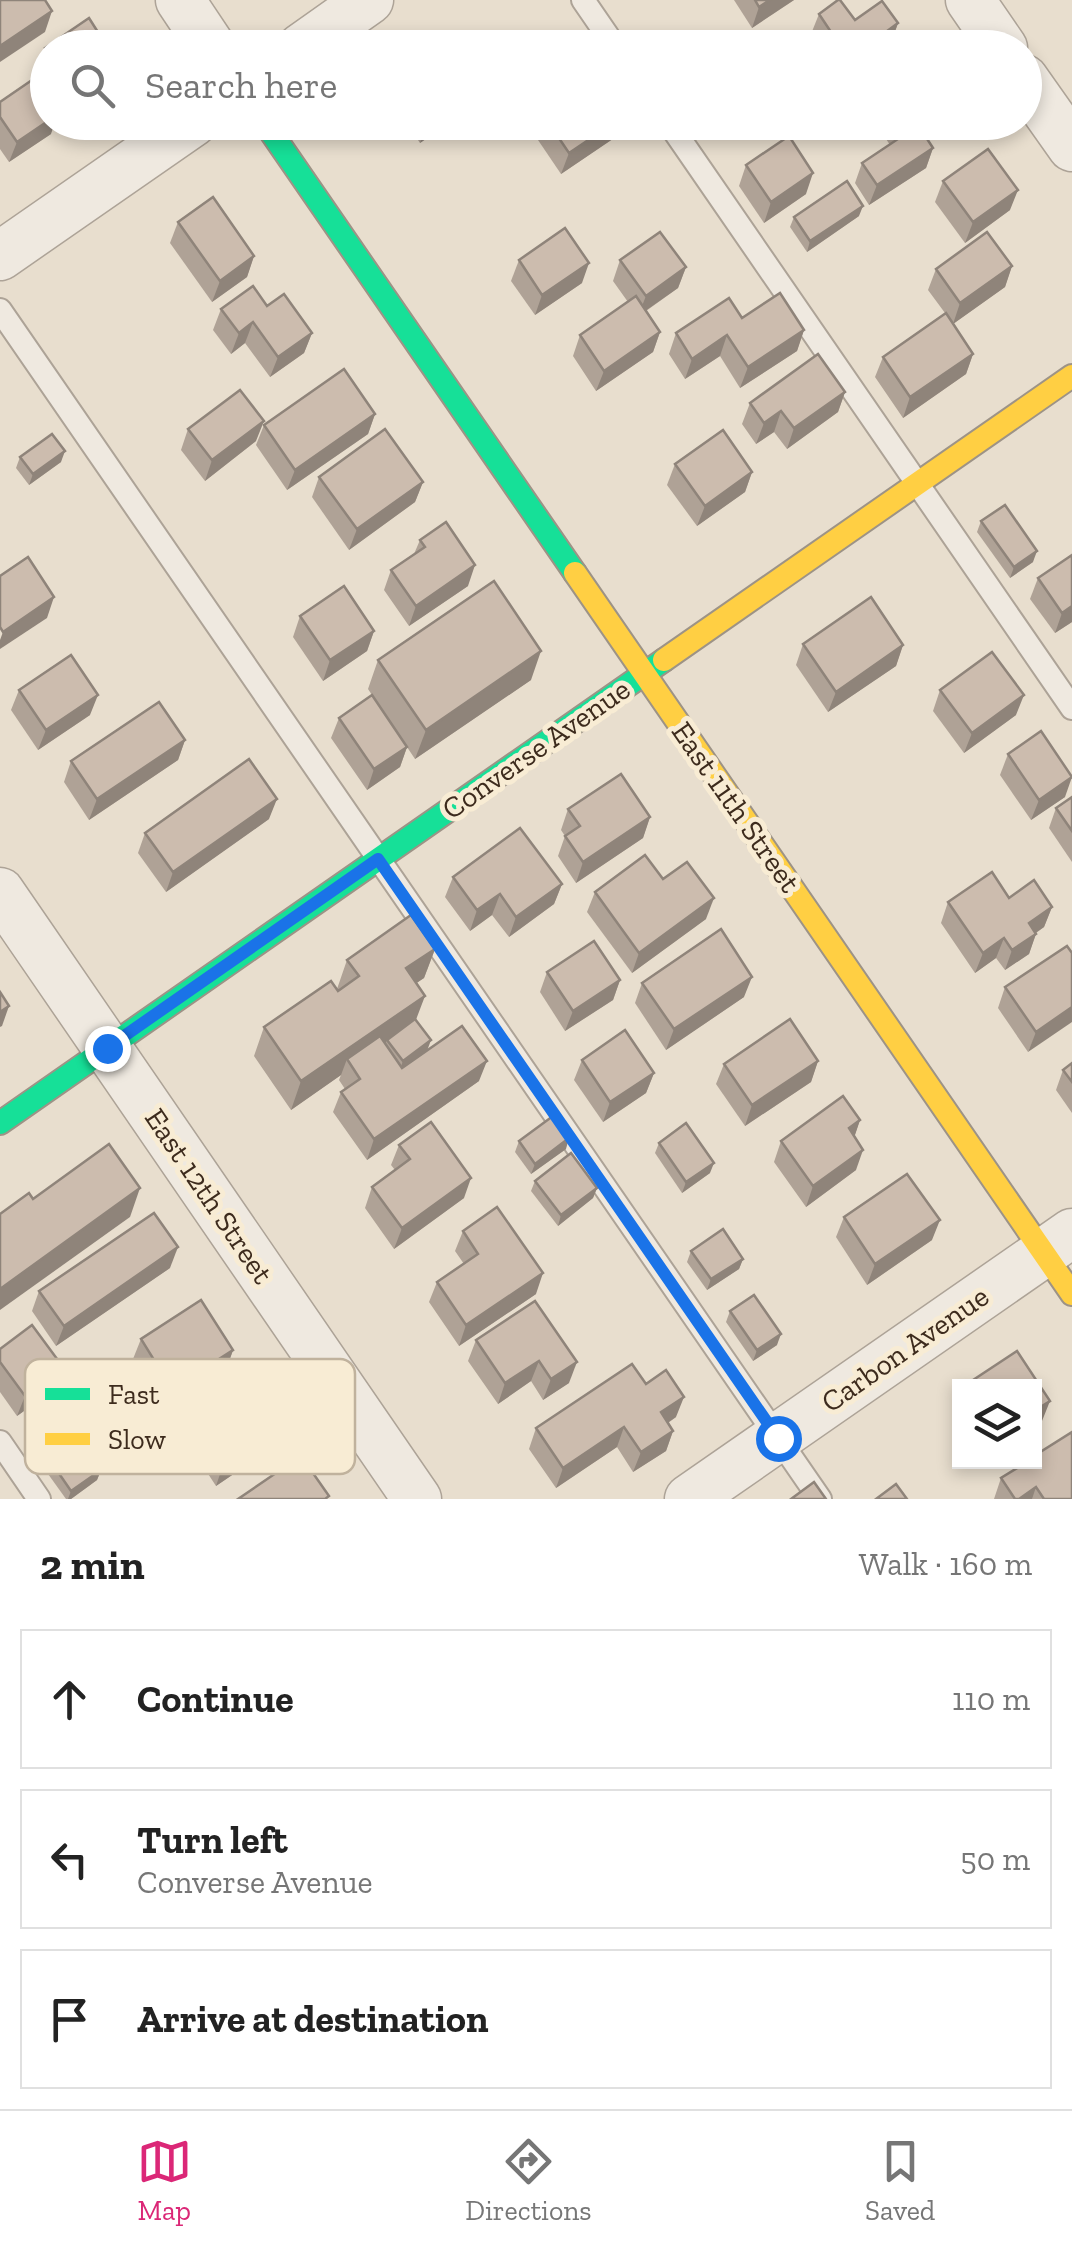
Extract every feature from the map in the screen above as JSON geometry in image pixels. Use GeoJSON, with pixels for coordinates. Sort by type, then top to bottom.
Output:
{"type":"FeatureCollection","features":[{"type":"Feature","properties":{"kind":"street"},"geometry":{"type":"LineString","coordinates":[[180,0],[200,30]]}},
{"type":"Feature","properties":{"kind":"street"},"geometry":{"type":"LineString","coordinates":[[326,30],[369,0]]}},
{"type":"Feature","properties":{"kind":"street"},"geometry":{"type":"LineString","coordinates":[[970,0],[991,30]]}},
{"type":"Feature","properties":{"kind":"street"},"geometry":{"type":"LineString","coordinates":[[1042,104],[1072,147]]}},
{"type":"Feature","properties":{"kind":"street"},"geometry":{"type":"LineString","coordinates":[[0,256],[167,140]]}},
{"type":"Feature","properties":{"kind":"street","name":"East 11th Street"},"geometry":{"type":"LineString","coordinates":[[276,140],[644,674],[1058,1243],[1072,1294]]}},
{"type":"Feature","properties":{"kind":"street","name":"Converse Avenue"},"geometry":{"type":"LineString","coordinates":[[0,1123],[1072,376]]}},
{"type":"Feature","properties":{"kind":"street","name":"East 12th Street"},"geometry":{"type":"LineString","coordinates":[[0,892],[321,1359]]}},
{"type":"Feature","properties":{"kind":"street","name":"Carbon Avenue"},"geometry":{"type":"LineString","coordinates":[[689,1499],[1058,1243]]}},
{"type":"Feature","properties":{"kind":"street","name":"East 12th Street"},"geometry":{"type":"LineString","coordinates":[[355,1409],[417,1499]]}},
{"type":"Feature","properties":{"kind":"lane"},"geometry":{"type":"LineString","coordinates":[[583,0],[604,30]]}},
{"type":"Feature","properties":{"kind":"lane"},"geometry":{"type":"LineString","coordinates":[[680,140],[1072,708]]}},
{"type":"Feature","properties":{"kind":"lane"},"geometry":{"type":"LineString","coordinates":[[0,310],[820,1499]]}},
{"type":"Feature","properties":{"kind":"lane"},"geometry":{"type":"LineString","coordinates":[[0,1442],[39,1499]]}},
{"type":"Feature","properties":{"kind":"building"},"geometry":{"type":"Polygon","coordinates":[[[0,0],[45,0],[52,11],[0,46],[0,0]]]}},
{"type":"Feature","properties":{"kind":"building"},"geometry":{"type":"Polygon","coordinates":[[[840,0],[855,20],[882,1],[898,23],[888,30],[830,30],[819,14],[840,0]]]}},
{"type":"Feature","properties":{"kind":"building"},"geometry":{"type":"Polygon","coordinates":[[[89,18],[97,30],[71,30],[89,18]]]}},
{"type":"Feature","properties":{"kind":"building"},"geometry":{"type":"Polygon","coordinates":[[[30,81],[30,133],[17,142],[0,117],[0,102],[30,81]]]}},
{"type":"Feature","properties":{"kind":"building"},"geometry":{"type":"Polygon","coordinates":[[[560,140],[588,140],[569,153],[560,140]]]}},
{"type":"Feature","properties":{"kind":"building"},"geometry":{"type":"Polygon","coordinates":[[[783,140],[792,140],[813,173],[771,202],[746,165],[783,140]]]}},
{"type":"Feature","properties":{"kind":"building"},"geometry":{"type":"Polygon","coordinates":[[[896,140],[928,140],[933,148],[877,185],[862,163],[896,140]]]}},
{"type":"Feature","properties":{"kind":"building"},"geometry":{"type":"Polygon","coordinates":[[[988,149],[1018,190],[973,222],[943,181],[988,149]]]}},
{"type":"Feature","properties":{"kind":"building"},"geometry":{"type":"Polygon","coordinates":[[[847,181],[863,206],[810,241],[794,217],[847,181]]]}},
{"type":"Feature","properties":{"kind":"building"},"geometry":{"type":"Polygon","coordinates":[[[213,197],[254,256],[220,281],[178,222],[213,197]]]}},
{"type":"Feature","properties":{"kind":"building"},"geometry":{"type":"Polygon","coordinates":[[[565,228],[589,263],[542,295],[519,260],[565,228]]]}},
{"type":"Feature","properties":{"kind":"building"},"geometry":{"type":"Polygon","coordinates":[[[660,232],[686,267],[646,296],[620,260],[660,232]]]}},
{"type":"Feature","properties":{"kind":"building"},"geometry":{"type":"Polygon","coordinates":[[[987,232],[1012,266],[960,303],[936,269],[987,232]]]}},
{"type":"Feature","properties":{"kind":"building"},"geometry":{"type":"Polygon","coordinates":[[[253,286],[267,306],[284,294],[312,333],[278,357],[253,322],[239,333],[221,309],[253,286]]]}},
{"type":"Feature","properties":{"kind":"building"},"geometry":{"type":"Polygon","coordinates":[[[780,293],[804,330],[748,367],[727,335],[692,359],[676,333],[729,298],[742,318],[780,293]]]}},
{"type":"Feature","properties":{"kind":"building"},"geometry":{"type":"Polygon","coordinates":[[[636,296],[660,332],[604,371],[580,335],[636,296]]]}},
{"type":"Feature","properties":{"kind":"building"},"geometry":{"type":"Polygon","coordinates":[[[946,313],[973,354],[910,397],[883,357],[946,313]]]}},
{"type":"Feature","properties":{"kind":"building"},"geometry":{"type":"Polygon","coordinates":[[[818,354],[845,392],[794,428],[781,411],[764,423],[750,403],[818,354]]]}},
{"type":"Feature","properties":{"kind":"building"},"geometry":{"type":"Polygon","coordinates":[[[344,369],[375,414],[295,470],[264,425],[344,369]]]}},
{"type":"Feature","properties":{"kind":"building"},"geometry":{"type":"Polygon","coordinates":[[[240,390],[264,421],[212,460],[188,429],[240,390]]]}},
{"type":"Feature","properties":{"kind":"building"},"geometry":{"type":"Polygon","coordinates":[[[385,429],[423,482],[357,529],[319,477],[385,429]]]}},
{"type":"Feature","properties":{"kind":"building"},"geometry":{"type":"Polygon","coordinates":[[[723,430],[752,472],[705,506],[675,464],[723,430]]]}},
{"type":"Feature","properties":{"kind":"building"},"geometry":{"type":"Polygon","coordinates":[[[52,434],[65,451],[33,474],[20,457],[52,434]]]}},
{"type":"Feature","properties":{"kind":"building"},"geometry":{"type":"Polygon","coordinates":[[[1005,505],[1037,551],[1014,567],[981,521],[1005,505]]]}},
{"type":"Feature","properties":{"kind":"building"},"geometry":{"type":"Polygon","coordinates":[[[446,522],[475,565],[416,606],[391,570],[425,547],[420,540],[446,522]]]}},
{"type":"Feature","properties":{"kind":"building"},"geometry":{"type":"Polygon","coordinates":[[[1072,555],[1072,606],[1062,613],[1038,578],[1072,555]]]}},
{"type":"Feature","properties":{"kind":"building"},"geometry":{"type":"Polygon","coordinates":[[[28,557],[54,597],[3,632],[0,576],[28,557]]]}},
{"type":"Feature","properties":{"kind":"building"},"geometry":{"type":"Polygon","coordinates":[[[494,581],[541,651],[426,730],[378,660],[494,581]]]}},
{"type":"Feature","properties":{"kind":"building"},"geometry":{"type":"Polygon","coordinates":[[[344,586],[374,631],[330,660],[300,616],[344,586]]]}},
{"type":"Feature","properties":{"kind":"building"},"geometry":{"type":"Polygon","coordinates":[[[871,597],[903,645],[836,692],[803,644],[871,597]]]}},
{"type":"Feature","properties":{"kind":"building"},"geometry":{"type":"Polygon","coordinates":[[[992,652],[1024,695],[972,733],[940,690],[992,652]]]}},
{"type":"Feature","properties":{"kind":"building"},"geometry":{"type":"Polygon","coordinates":[[[71,655],[98,695],[46,730],[19,690],[71,655]]]}},
{"type":"Feature","properties":{"kind":"building"},"geometry":{"type":"Polygon","coordinates":[[[372,695],[407,747],[374,769],[339,718],[372,695]]]}},
{"type":"Feature","properties":{"kind":"building"},"geometry":{"type":"Polygon","coordinates":[[[159,702],[185,740],[97,799],[71,761],[159,702]]]}},
{"type":"Feature","properties":{"kind":"building"},"geometry":{"type":"Polygon","coordinates":[[[1041,731],[1072,777],[1039,800],[1008,754],[1041,731]]]}},
{"type":"Feature","properties":{"kind":"building"},"geometry":{"type":"Polygon","coordinates":[[[249,759],[277,799],[173,872],[145,833],[249,759]]]}},
{"type":"Feature","properties":{"kind":"building"},"geometry":{"type":"Polygon","coordinates":[[[621,774],[650,817],[583,862],[565,836],[580,826],[568,809],[621,774]]]}},
{"type":"Feature","properties":{"kind":"building"},"geometry":{"type":"Polygon","coordinates":[[[1072,797],[1072,831],[1056,808],[1072,797]]]}},
{"type":"Feature","properties":{"kind":"building"},"geometry":{"type":"Polygon","coordinates":[[[520,828],[562,884],[516,917],[500,894],[477,910],[453,877],[520,828]]]}},
{"type":"Feature","properties":{"kind":"building"},"geometry":{"type":"Polygon","coordinates":[[[645,855],[663,879],[687,862],[714,898],[639,953],[595,892],[645,855]]]}},
{"type":"Feature","properties":{"kind":"building"},"geometry":{"type":"Polygon","coordinates":[[[992,872],[1009,898],[1034,880],[1052,907],[1029,923],[1036,934],[1012,950],[1004,938],[983,953],[948,902],[992,872]]]}},
{"type":"Feature","properties":{"kind":"building"},"geometry":{"type":"Polygon","coordinates":[[[411,915],[435,949],[406,968],[425,996],[301,1081],[264,1027],[331,981],[338,991],[359,976],[347,960],[411,915]]]}},
{"type":"Feature","properties":{"kind":"building"},"geometry":{"type":"Polygon","coordinates":[[[721,929],[752,977],[674,1029],[642,983],[721,929]]]}},
{"type":"Feature","properties":{"kind":"building"},"geometry":{"type":"Polygon","coordinates":[[[594,941],[620,980],[573,1011],[547,972],[594,941]]]}},
{"type":"Feature","properties":{"kind":"building"},"geometry":{"type":"Polygon","coordinates":[[[1067,946],[1072,953],[1072,1007],[1036,1032],[1005,987],[1067,946]]]}},
{"type":"Feature","properties":{"kind":"building"},"geometry":{"type":"Polygon","coordinates":[[[0,992],[9,1006],[0,1012],[0,992]]]}},
{"type":"Feature","properties":{"kind":"building"},"geometry":{"type":"Polygon","coordinates":[[[415,1019],[431,1040],[403,1061],[387,1040],[415,1019]]]}},
{"type":"Feature","properties":{"kind":"building"},"geometry":{"type":"Polygon","coordinates":[[[790,1019],[818,1061],[752,1105],[724,1064],[790,1019]]]}},
{"type":"Feature","properties":{"kind":"building"},"geometry":{"type":"Polygon","coordinates":[[[462,1026],[487,1061],[374,1139],[341,1092],[360,1079],[347,1059],[380,1036],[402,1068],[462,1026]]]}},
{"type":"Feature","properties":{"kind":"building"},"geometry":{"type":"Polygon","coordinates":[[[625,1030],[654,1073],[610,1102],[582,1060],[625,1030]]]}},
{"type":"Feature","properties":{"kind":"building"},"geometry":{"type":"Polygon","coordinates":[[[1072,1063],[1072,1082],[1063,1070],[1072,1063]]]}},
{"type":"Feature","properties":{"kind":"building"},"geometry":{"type":"Polygon","coordinates":[[[843,1096],[860,1120],[849,1128],[863,1150],[813,1186],[781,1141],[843,1096]]]}},
{"type":"Feature","properties":{"kind":"building"},"geometry":{"type":"Polygon","coordinates":[[[553,1116],[569,1138],[535,1164],[519,1141],[553,1116]]]}},
{"type":"Feature","properties":{"kind":"building"},"geometry":{"type":"Polygon","coordinates":[[[431,1122],[471,1178],[402,1228],[372,1187],[410,1159],[399,1145],[431,1122]]]}},
{"type":"Feature","properties":{"kind":"building"},"geometry":{"type":"Polygon","coordinates":[[[686,1123],[714,1163],[686,1182],[659,1143],[686,1123]]]}},
{"type":"Feature","properties":{"kind":"building"},"geometry":{"type":"Polygon","coordinates":[[[109,1144],[140,1188],[0,1289],[0,1214],[29,1193],[33,1199],[109,1144]]]}},
{"type":"Feature","properties":{"kind":"building"},"geometry":{"type":"Polygon","coordinates":[[[571,1153],[597,1188],[561,1215],[535,1181],[571,1153]]]}},
{"type":"Feature","properties":{"kind":"building"},"geometry":{"type":"Polygon","coordinates":[[[907,1174],[940,1220],[875,1264],[844,1217],[907,1174]]]}},
{"type":"Feature","properties":{"kind":"building"},"geometry":{"type":"Polygon","coordinates":[[[497,1207],[543,1273],[466,1325],[437,1282],[478,1254],[463,1231],[497,1207]]]}},
{"type":"Feature","properties":{"kind":"building"},"geometry":{"type":"Polygon","coordinates":[[[154,1213],[178,1247],[64,1326],[39,1291],[154,1213]]]}},
{"type":"Feature","properties":{"kind":"building"},"geometry":{"type":"Polygon","coordinates":[[[723,1229],[743,1259],[711,1279],[691,1251],[723,1229]]]}},
{"type":"Feature","properties":{"kind":"building"},"geometry":{"type":"Polygon","coordinates":[[[754,1295],[781,1334],[757,1350],[730,1311],[754,1295]]]}},
{"type":"Feature","properties":{"kind":"building"},"geometry":{"type":"Polygon","coordinates":[[[201,1300],[233,1350],[219,1359],[153,1359],[141,1339],[201,1300]]]}},
{"type":"Feature","properties":{"kind":"building"},"geometry":{"type":"Polygon","coordinates":[[[535,1301],[577,1362],[551,1379],[539,1361],[505,1383],[476,1340],[535,1301]]]}},
{"type":"Feature","properties":{"kind":"building"},"geometry":{"type":"Polygon","coordinates":[[[32,1325],[57,1359],[25,1359],[25,1396],[0,1362],[0,1349],[32,1325]]]}},
{"type":"Feature","properties":{"kind":"building"},"geometry":{"type":"Polygon","coordinates":[[[1017,1351],[1035,1379],[975,1379],[1017,1351]]]}},
{"type":"Feature","properties":{"kind":"building"},"geometry":{"type":"Polygon","coordinates":[[[632,1364],[646,1384],[666,1370],[684,1397],[661,1412],[673,1431],[641,1452],[624,1427],[563,1468],[536,1428],[632,1364]]]}},
{"type":"Feature","properties":{"kind":"building"},"geometry":{"type":"Polygon","coordinates":[[[1042,1389],[1050,1401],[1042,1406],[1042,1389]]]}},
{"type":"Feature","properties":{"kind":"building"},"geometry":{"type":"Polygon","coordinates":[[[1072,1432],[1072,1499],[1044,1499],[1036,1487],[1015,1499],[1001,1478],[1016,1469],[1042,1469],[1042,1451],[1072,1432]]]}},
{"type":"Feature","properties":{"kind":"building"},"geometry":{"type":"Polygon","coordinates":[[[59,1474],[95,1474],[71,1491],[59,1474]]]}},
{"type":"Feature","properties":{"kind":"building"},"geometry":{"type":"Polygon","coordinates":[[[275,1474],[314,1474],[329,1496],[325,1499],[238,1499],[275,1474]]]}},
{"type":"Feature","properties":{"kind":"building"},"geometry":{"type":"Polygon","coordinates":[[[814,1482],[826,1499],[791,1499],[814,1482]]]}},
{"type":"Feature","properties":{"kind":"building"},"geometry":{"type":"Polygon","coordinates":[[[896,1484],[907,1499],[876,1499],[896,1484]]]}},
{"type":"Feature","properties":{"kind":"traffic: fast"},"geometry":{"type":"LineString","coordinates":[[276,140],[575,573]]}},
{"type":"Feature","properties":{"kind":"traffic: fast"},"geometry":{"type":"LineString","coordinates":[[0,1123],[664,660]]}},
{"type":"Feature","properties":{"kind":"traffic: slow"},"geometry":{"type":"LineString","coordinates":[[664,660],[1072,376]]}},
{"type":"Feature","properties":{"kind":"traffic: slow"},"geometry":{"type":"LineString","coordinates":[[575,573],[1072,1294]]}},
{"type":"Feature","properties":{"kind":"route"},"geometry":{"type":"LineString","coordinates":[[107,1048],[378,859],[778,1438]]}}]}
